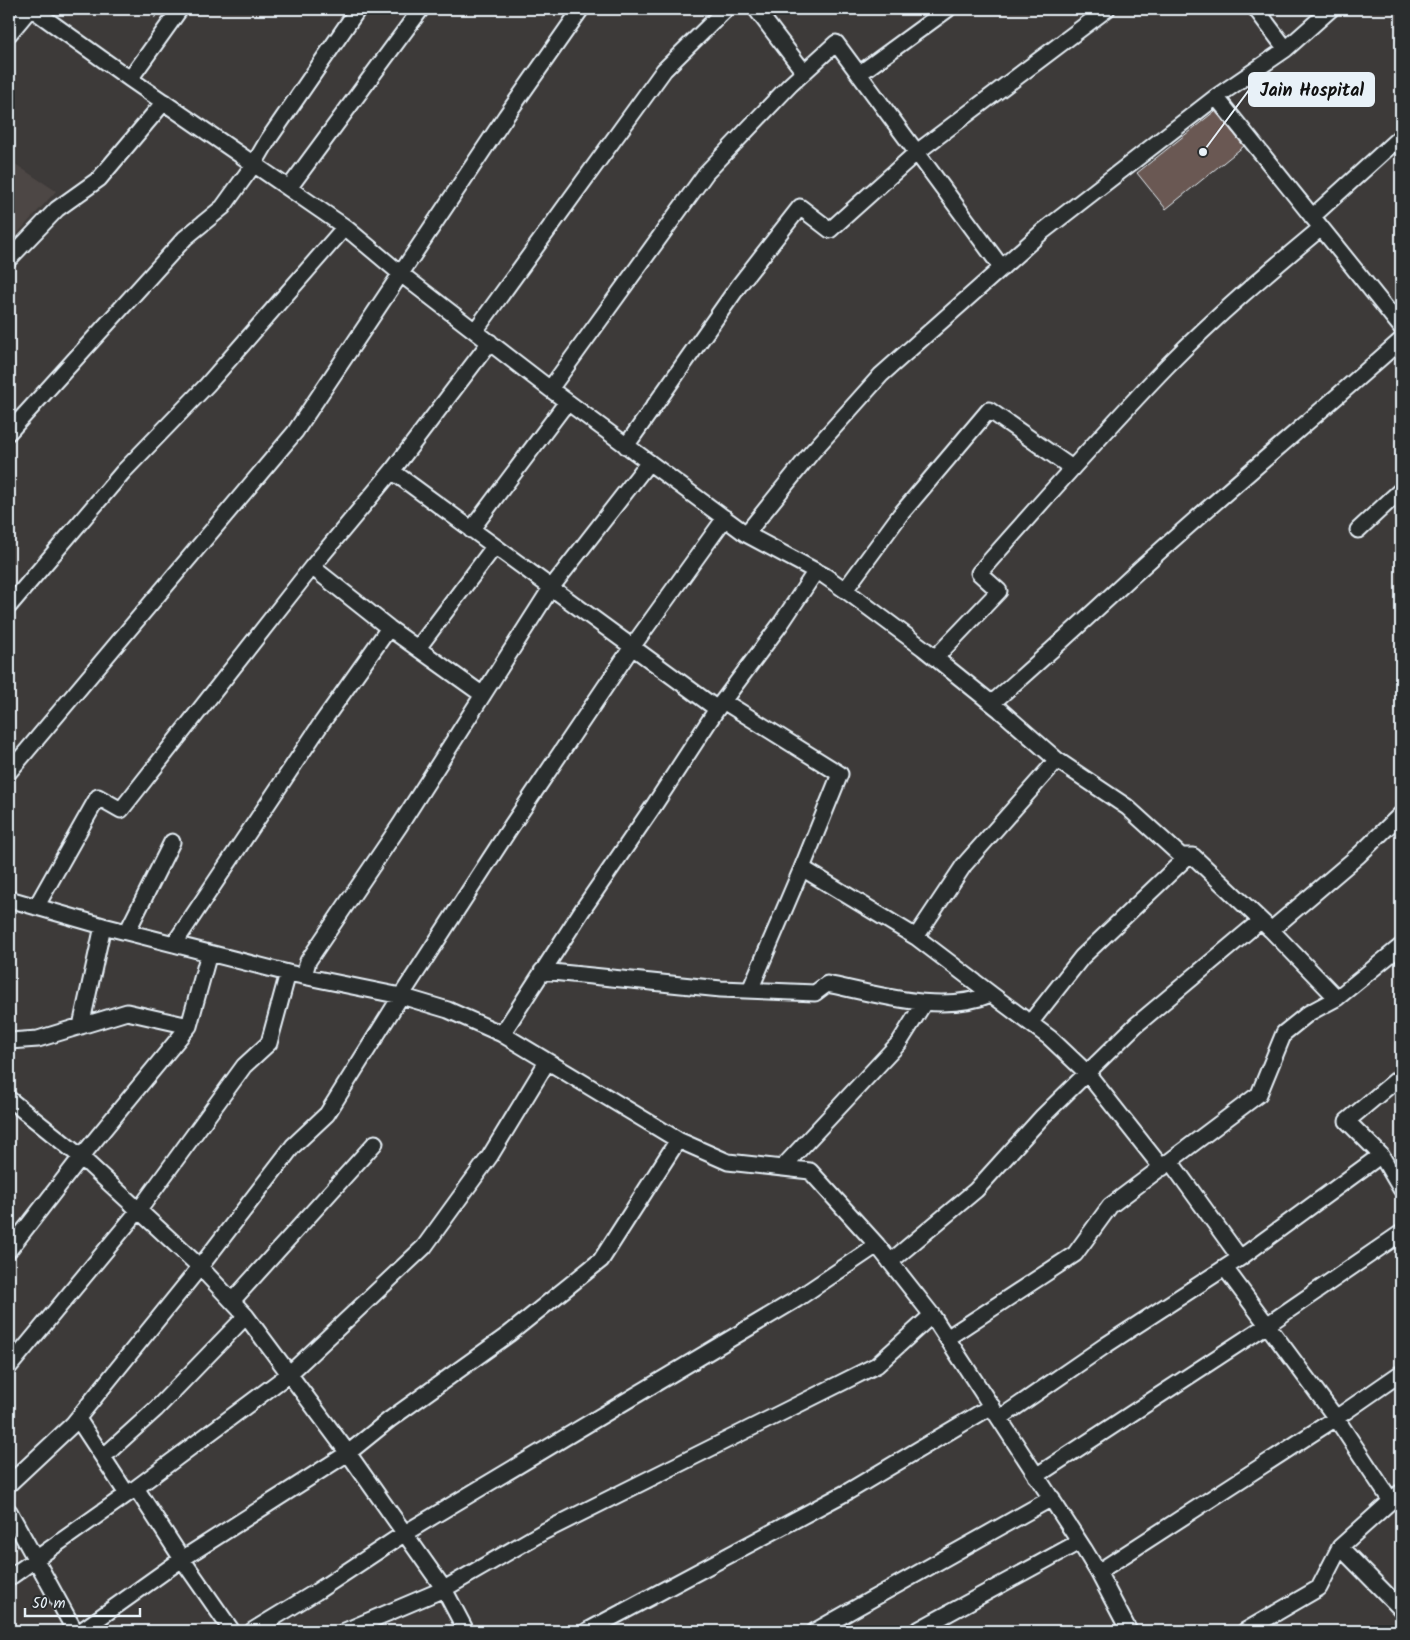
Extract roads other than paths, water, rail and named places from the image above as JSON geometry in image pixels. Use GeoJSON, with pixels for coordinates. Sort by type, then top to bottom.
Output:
{"type":"FeatureCollection","features":[{"type":"Feature","properties":{"kind":"street"},"geometry":{"type":"LineString","coordinates":[[9,34],[31,9],[345,227],[401,274],[626,446],[746,534],[816,571],[845,590],[936,658],[992,703],[1057,760],[1127,807],[1181,856],[1193,856],[1337,998]]}},
{"type":"Feature","properties":{"kind":"street"},"geometry":{"type":"LineString","coordinates":[[130,79],[180,9]]}},
{"type":"Feature","properties":{"kind":"street"},"geometry":{"type":"LineString","coordinates":[[9,432],[185,238],[223,207],[358,9]]}},
{"type":"Feature","properties":{"kind":"street"},"geometry":{"type":"LineString","coordinates":[[290,188],[421,9]]}},
{"type":"Feature","properties":{"kind":"street"},"geometry":{"type":"LineString","coordinates":[[9,772],[295,432],[506,116],[581,9]]}},
{"type":"Feature","properties":{"kind":"street"},"geometry":{"type":"LineString","coordinates":[[475,331],[664,70],[726,9]]}},
{"type":"Feature","properties":{"kind":"street"},"geometry":{"type":"LineString","coordinates":[[756,9],[804,72]]}},
{"type":"Feature","properties":{"kind":"street"},"geometry":{"type":"LineString","coordinates":[[859,74],[948,9]]}},
{"type":"Feature","properties":{"kind":"street"},"geometry":{"type":"LineString","coordinates":[[626,446],[740,284],[800,207],[830,230],[917,152],[1107,9]]}},
{"type":"Feature","properties":{"kind":"street"},"geometry":{"type":"LineString","coordinates":[[1256,9],[1286,49]]}},
{"type":"Feature","properties":{"kind":"street"},"geometry":{"type":"LineString","coordinates":[[746,534],[812,452],[880,375],[1042,232],[1216,97],[1286,49],[1331,9]]}},
{"type":"Feature","properties":{"kind":"street"},"geometry":{"type":"LineString","coordinates":[[550,389],[706,173],[804,72],[836,43],[1002,268]]}},
{"type":"Feature","properties":{"kind":"street"},"geometry":{"type":"LineString","coordinates":[[1216,97],[1401,327]]}},
{"type":"Feature","properties":{"kind":"street"},"geometry":{"type":"LineString","coordinates":[[9,259],[57,209],[98,179],[164,102]]}},
{"type":"Feature","properties":{"kind":"street"},"geometry":{"type":"LineString","coordinates":[[936,658],[999,591],[979,573],[1072,468],[1170,364],[1264,275],[1401,136]]}},
{"type":"Feature","properties":{"kind":"street"},"geometry":{"type":"LineString","coordinates":[[9,606],[123,472],[207,385],[345,227]]}},
{"type":"Feature","properties":{"kind":"street"},"geometry":{"type":"LineString","coordinates":[[992,703],[1041,661],[1141,568],[1401,340]]}},
{"type":"Feature","properties":{"kind":"street"},"geometry":{"type":"LineString","coordinates":[[36,908],[98,796],[122,810],[312,567],[392,471],[490,342]]}},
{"type":"Feature","properties":{"kind":"street"},"geometry":{"type":"LineString","coordinates":[[471,530],[567,402]]}},
{"type":"Feature","properties":{"kind":"street"},"geometry":{"type":"LineString","coordinates":[[845,590],[900,515],[989,410],[1072,468]]}},
{"type":"Feature","properties":{"kind":"street"},"geometry":{"type":"LineString","coordinates":[[304,976],[308,961],[400,825],[551,588],[649,462]]}},
{"type":"Feature","properties":{"kind":"street"},"geometry":{"type":"LineString","coordinates":[[392,471],[632,647],[720,705],[840,774],[750,990]]}},
{"type":"Feature","properties":{"kind":"street"},"geometry":{"type":"LineString","coordinates":[[1358,530],[1401,490]]}},
{"type":"Feature","properties":{"kind":"street"},"geometry":{"type":"LineString","coordinates":[[9,1484],[78,1419],[294,1146],[327,1114],[401,996],[632,647],[725,518]]}},
{"type":"Feature","properties":{"kind":"street"},"geometry":{"type":"LineString","coordinates":[[418,648],[494,547]]}},
{"type":"Feature","properties":{"kind":"street"},"geometry":{"type":"LineString","coordinates":[[312,567],[389,628],[483,695]]}},
{"type":"Feature","properties":{"kind":"street"},"geometry":{"type":"LineString","coordinates":[[502,1034],[720,705],[782,622],[816,571]]}},
{"type":"Feature","properties":{"kind":"street"},"geometry":{"type":"LineString","coordinates":[[174,944],[321,724],[389,628]]}},
{"type":"Feature","properties":{"kind":"street"},"geometry":{"type":"LineString","coordinates":[[916,938],[964,865],[1057,760]]}},
{"type":"Feature","properties":{"kind":"street"},"geometry":{"type":"LineString","coordinates":[[890,1262],[976,1190],[1043,1116],[1136,1025],[1359,855],[1401,814]]}},
{"type":"Feature","properties":{"kind":"street"},"geometry":{"type":"LineString","coordinates":[[127,932],[172,842]]}},
{"type":"Feature","properties":{"kind":"street"},"geometry":{"type":"LineString","coordinates":[[1030,1023],[1082,957],[1188,856]]}},
{"type":"Feature","properties":{"kind":"street"},"geometry":{"type":"LineString","coordinates":[[802,868],[916,938],[1050,1038],[1087,1073],[1166,1164],[1240,1258]]}},
{"type":"Feature","properties":{"kind":"street"},"geometry":{"type":"LineString","coordinates":[[9,899],[103,926],[288,973],[401,996],[448,1010],[502,1034],[678,1140],[728,1162],[810,1171],[877,1245],[932,1316],[1052,1498],[1098,1572],[1129,1631]]}},
{"type":"Feature","properties":{"kind":"street"},"geometry":{"type":"LineString","coordinates":[[81,1026],[103,926]]}},
{"type":"Feature","properties":{"kind":"street"},"geometry":{"type":"LineString","coordinates":[[947,1338],[1075,1254],[1110,1206],[1259,1094],[1284,1034],[1309,1013],[1337,998],[1401,946]]}},
{"type":"Feature","properties":{"kind":"street"},"geometry":{"type":"LineString","coordinates":[[9,1250],[81,1157],[189,1026],[209,953]]}},
{"type":"Feature","properties":{"kind":"street"},"geometry":{"type":"LineString","coordinates":[[542,971],[721,989],[816,993],[826,984],[924,1003],[978,1000],[991,994]]}},
{"type":"Feature","properties":{"kind":"street"},"geometry":{"type":"LineString","coordinates":[[9,1367],[139,1210],[244,1066],[268,1044],[288,973]]}},
{"type":"Feature","properties":{"kind":"street"},"geometry":{"type":"LineString","coordinates":[[782,1168],[899,1043],[924,1003]]}},
{"type":"Feature","properties":{"kind":"street"},"geometry":{"type":"LineString","coordinates":[[11,1044],[38,1039],[127,1012],[189,1026]]}},
{"type":"Feature","properties":{"kind":"street"},"geometry":{"type":"LineString","coordinates":[[9,1578],[132,1491],[289,1374],[424,1247],[490,1156],[547,1062]]}},
{"type":"Feature","properties":{"kind":"street"},"geometry":{"type":"LineString","coordinates":[[1401,1076],[1347,1122],[1382,1154],[1401,1189]]}},
{"type":"Feature","properties":{"kind":"street"},"geometry":{"type":"LineString","coordinates":[[9,1099],[81,1157],[139,1210],[200,1267],[246,1316],[405,1533],[444,1589],[466,1631]]}},
{"type":"Feature","properties":{"kind":"street"},"geometry":{"type":"LineString","coordinates":[[81,1631],[182,1559],[348,1453],[389,1420],[509,1334],[601,1260],[678,1140]]}},
{"type":"Feature","properties":{"kind":"street"},"geometry":{"type":"LineString","coordinates":[[232,1301],[375,1143]]}},
{"type":"Feature","properties":{"kind":"street"},"geometry":{"type":"LineString","coordinates":[[586,1631],[996,1412],[1240,1258],[1382,1154]]}},
{"type":"Feature","properties":{"kind":"street"},"geometry":{"type":"LineString","coordinates":[[1036,1476],[1267,1325],[1401,1233]]}},
{"type":"Feature","properties":{"kind":"street"},"geometry":{"type":"LineString","coordinates":[[252,1631],[316,1592],[405,1533],[797,1298],[877,1245]]}},
{"type":"Feature","properties":{"kind":"street"},"geometry":{"type":"LineString","coordinates":[[1225,1268],[1396,1497],[1340,1547],[1319,1588],[1245,1631]]}},
{"type":"Feature","properties":{"kind":"street"},"geometry":{"type":"LineString","coordinates":[[103,1457],[156,1409],[246,1316]]}},
{"type":"Feature","properties":{"kind":"street"},"geometry":{"type":"LineString","coordinates":[[345,1631],[444,1589],[543,1532],[877,1365],[932,1316]]}},
{"type":"Feature","properties":{"kind":"street"},"geometry":{"type":"LineString","coordinates":[[1098,1572],[1336,1418],[1401,1373]]}},
{"type":"Feature","properties":{"kind":"street"},"geometry":{"type":"LineString","coordinates":[[78,1419],[103,1457],[132,1491],[232,1631]]}},
{"type":"Feature","properties":{"kind":"street"},"geometry":{"type":"LineString","coordinates":[[815,1631],[1052,1498]]}},
{"type":"Feature","properties":{"kind":"street"},"geometry":{"type":"LineString","coordinates":[[9,1511],[75,1631]]}},
{"type":"Feature","properties":{"kind":"street"},"geometry":{"type":"LineString","coordinates":[[916,1631],[1079,1542]]}},
{"type":"Feature","properties":{"kind":"street"},"geometry":{"type":"LineString","coordinates":[[1340,1547],[1401,1609]]}},
{"type":"Feature","properties":{"kind":"place","name":"Jain Hospital"},"geometry":{"type":"Point","coordinates":[1203,152]}}]}
